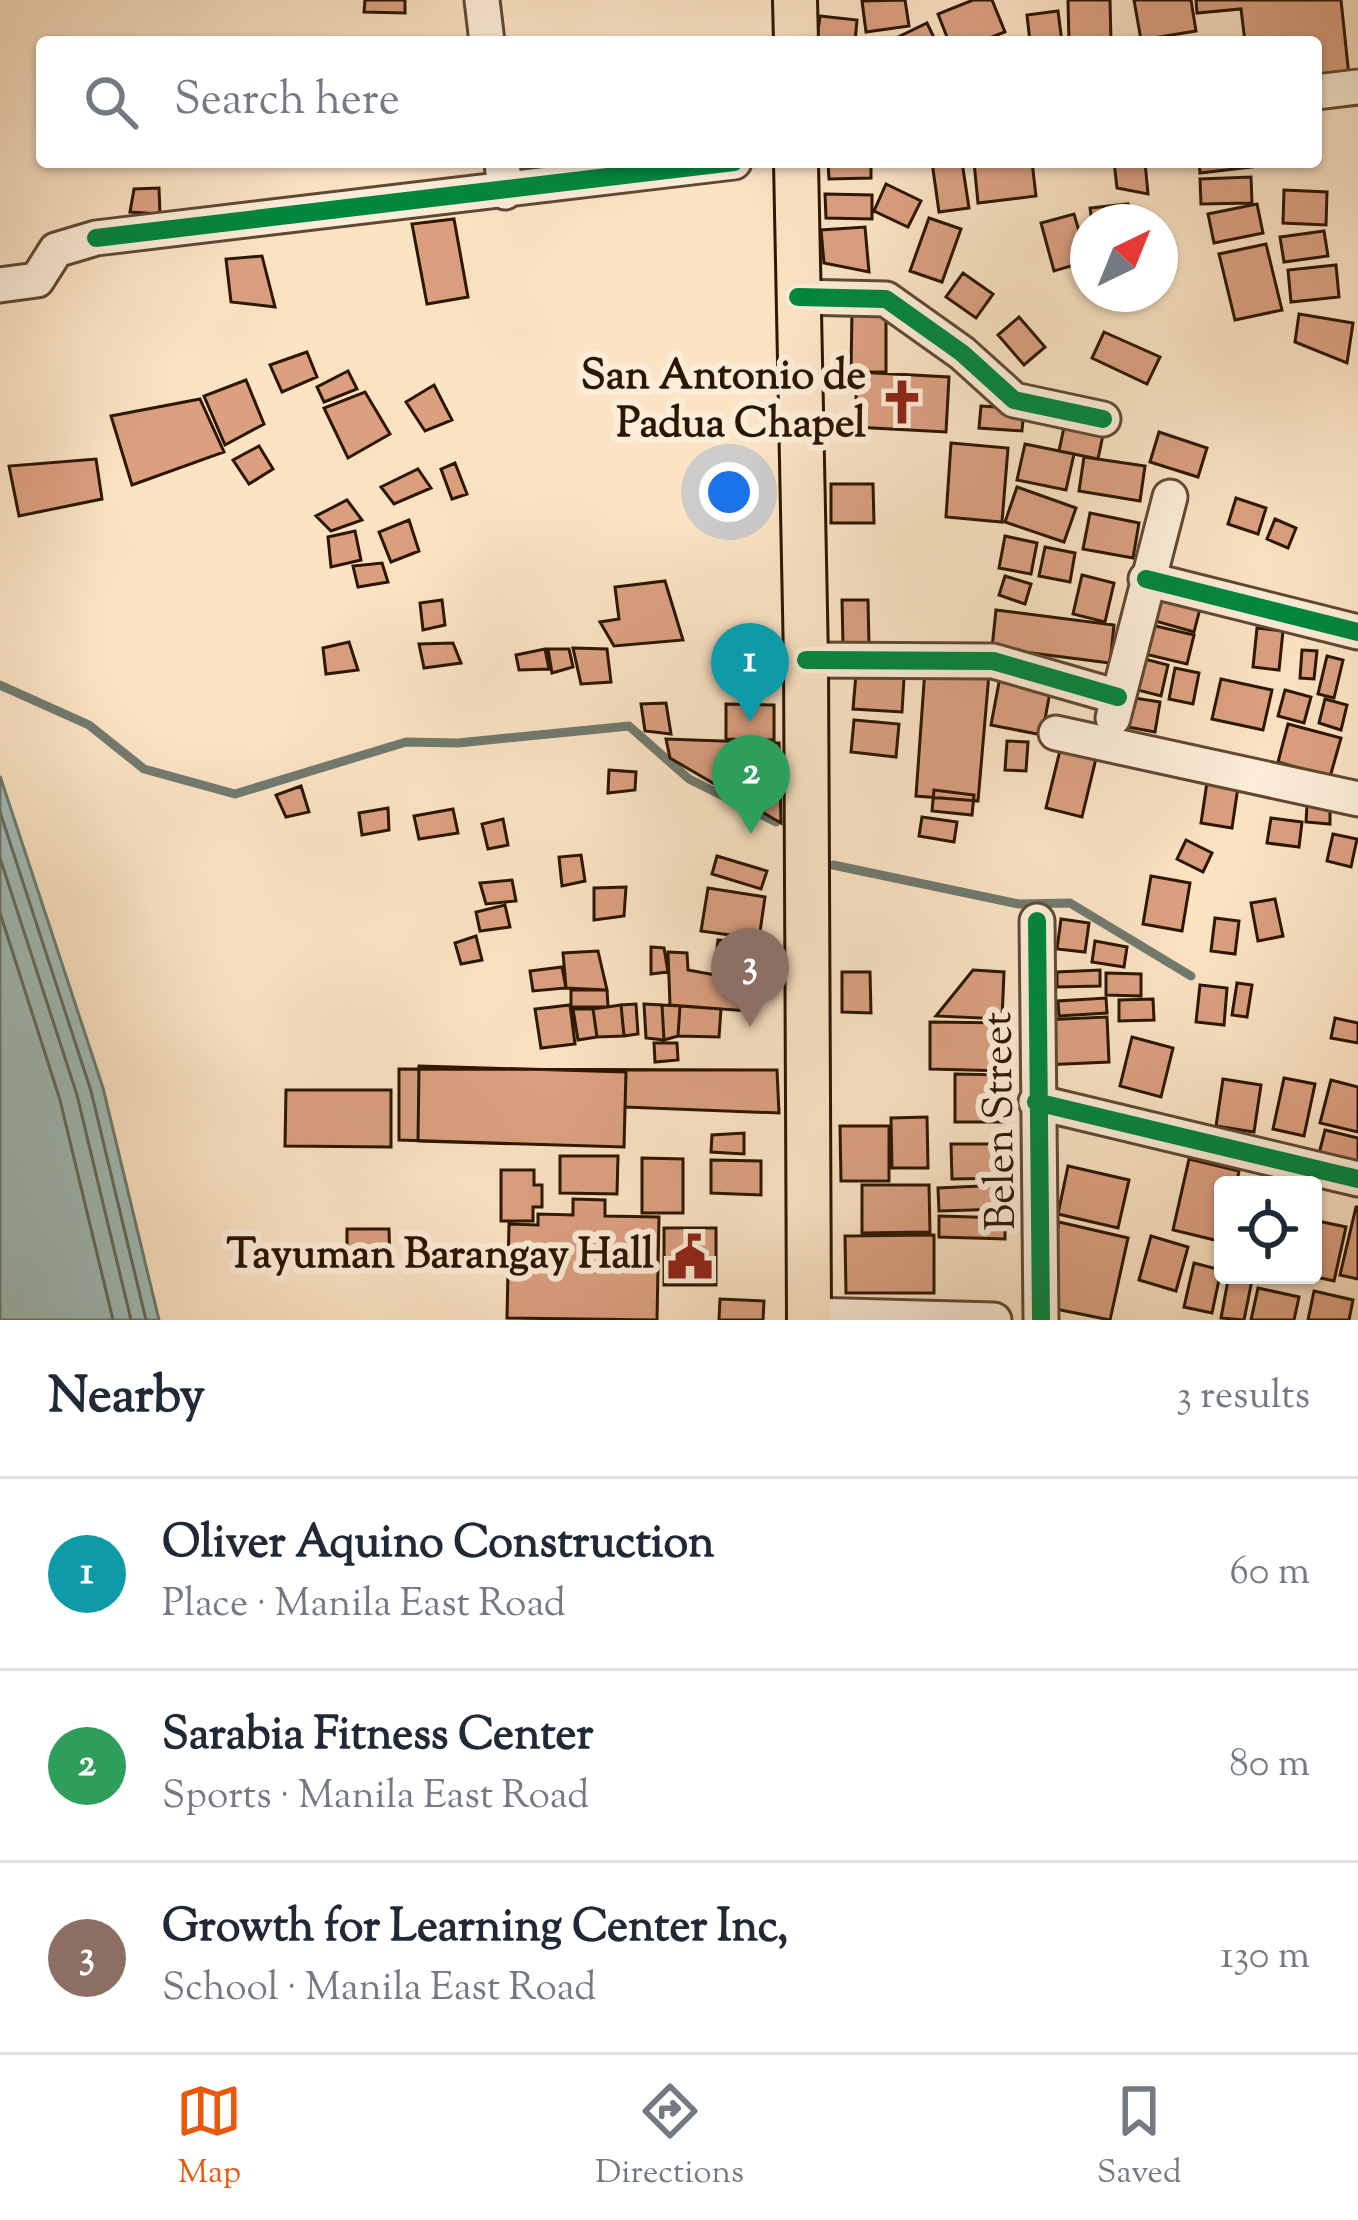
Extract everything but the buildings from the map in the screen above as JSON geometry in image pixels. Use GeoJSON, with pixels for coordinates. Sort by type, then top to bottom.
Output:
{"type":"FeatureCollection","features":[{"type":"Feature","properties":{"kind":"main road"},"geometry":{"type":"LineString","coordinates":[[796,0],[796,36]]}},
{"type":"Feature","properties":{"kind":"main road"},"geometry":{"type":"LineString","coordinates":[[796,168],[806,660],[809,1317]]}},
{"type":"Feature","properties":{"kind":"street"},"geometry":{"type":"LineString","coordinates":[[482,0],[487,36]]}},
{"type":"Feature","properties":{"kind":"street"},"geometry":{"type":"LineString","coordinates":[[1322,91],[1358,87]]}},
{"type":"Feature","properties":{"kind":"street"},"geometry":{"type":"LineString","coordinates":[[0,286],[37,280],[56,250],[96,238],[504,177],[642,168]]}},
{"type":"Feature","properties":{"kind":"street"},"geometry":{"type":"LineString","coordinates":[[798,297],[886,298],[962,353],[1014,400],[1103,419]]}},
{"type":"Feature","properties":{"kind":"street"},"geometry":{"type":"LineString","coordinates":[[1107,742],[1170,496]]}},
{"type":"Feature","properties":{"kind":"street"},"geometry":{"type":"LineString","coordinates":[[1146,579],[1358,632]]}},
{"type":"Feature","properties":{"kind":"street"},"geometry":{"type":"LineString","coordinates":[[806,660],[993,661],[1118,697]]}},
{"type":"Feature","properties":{"kind":"street"},"geometry":{"type":"LineString","coordinates":[[1056,734],[1358,799]]}},
{"type":"Feature","properties":{"kind":"street","name":"Belen Street"},"geometry":{"type":"LineString","coordinates":[[1037,921],[1041,1320]]}},
{"type":"Feature","properties":{"kind":"street"},"geometry":{"type":"LineString","coordinates":[[1036,1102],[1358,1180]]}},
{"type":"Feature","properties":{"kind":"street"},"geometry":{"type":"LineString","coordinates":[[809,1317],[994,1320]]}},
{"type":"Feature","properties":{"kind":"water"},"geometry":{"type":"Polygon","coordinates":[[[0,776],[103,1088],[159,1320],[0,1320],[0,776]]]}},
{"type":"Feature","properties":{"kind":"waterway"},"geometry":{"type":"LineString","coordinates":[[0,685],[89,725],[144,769],[235,794],[406,742],[458,743],[629,726],[689,779],[776,822]]}},
{"type":"Feature","properties":{"kind":"waterway"},"geometry":{"type":"LineString","coordinates":[[833,865],[1019,904],[1070,903],[1191,976]]}},
{"type":"Feature","properties":{"kind":"cycle path"},"geometry":{"type":"LineString","coordinates":[[96,238],[684,168]]}},
{"type":"Feature","properties":{"kind":"cycle path"},"geometry":{"type":"LineString","coordinates":[[798,297],[886,299],[962,353],[1014,400],[1103,419]]}},
{"type":"Feature","properties":{"kind":"cycle path"},"geometry":{"type":"LineString","coordinates":[[1146,579],[1358,632]]}},
{"type":"Feature","properties":{"kind":"cycle path"},"geometry":{"type":"LineString","coordinates":[[806,660],[993,661],[1118,697]]}},
{"type":"Feature","properties":{"kind":"cycle path"},"geometry":{"type":"LineString","coordinates":[[1037,921],[1041,1320]]}},
{"type":"Feature","properties":{"kind":"cycle path"},"geometry":{"type":"LineString","coordinates":[[1036,1102],[1358,1179]]}},
{"type":"Feature","properties":{"kind":"place","name":"San Antonio de Padua Chapel"},"geometry":{"type":"Point","coordinates":[902,402]}},
{"type":"Feature","properties":{"kind":"place","name":"Oliver Aquino Construction"},"geometry":{"type":"Point","coordinates":[750,722]}},
{"type":"Feature","properties":{"kind":"place","name":"Sarabia Fitness Center"},"geometry":{"type":"Point","coordinates":[751,834]}},
{"type":"Feature","properties":{"kind":"place","name":"Growth for Learning Center Inc,"},"geometry":{"type":"Point","coordinates":[750,1027]}},
{"type":"Feature","properties":{"kind":"place","name":"Tayuman Barangay Hall"},"geometry":{"type":"Point","coordinates":[690,1257]}}]}
